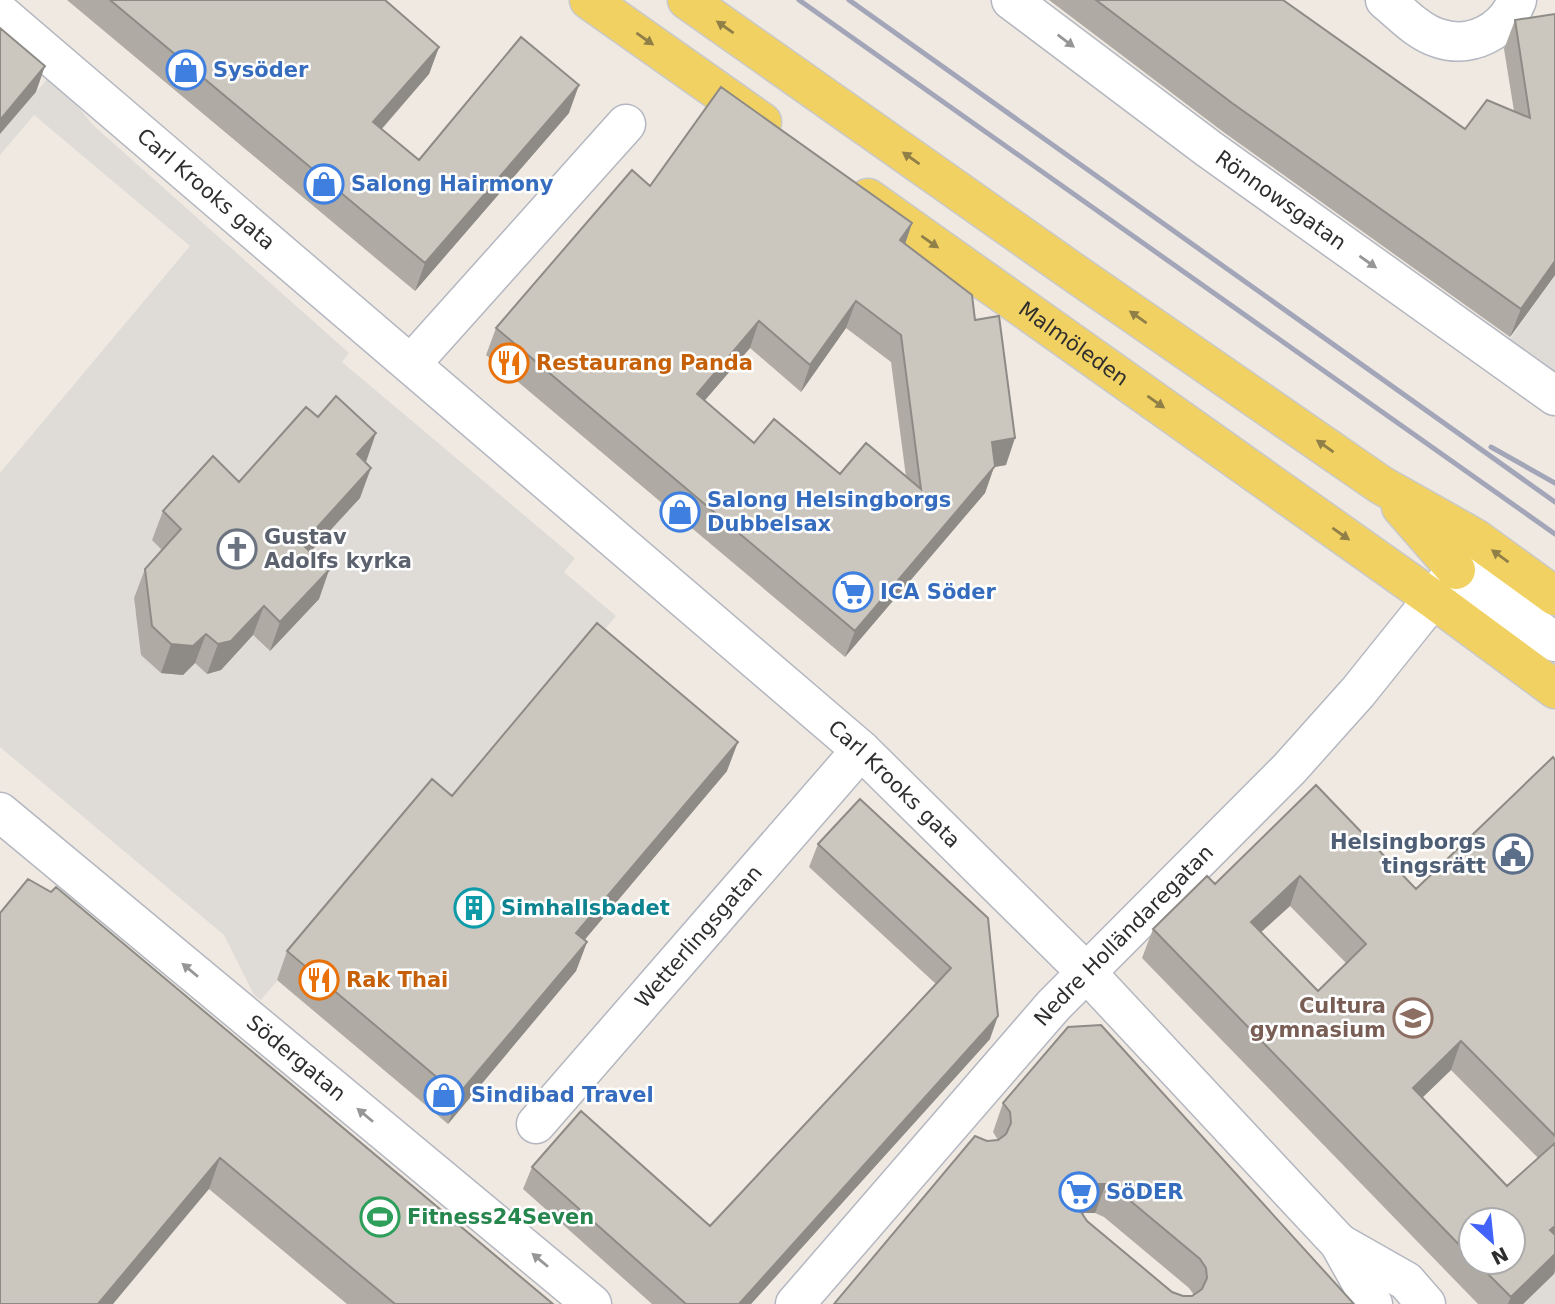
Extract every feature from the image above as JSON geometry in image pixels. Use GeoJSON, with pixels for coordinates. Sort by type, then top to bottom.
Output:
{"type":"FeatureCollection","features":[{"type":"Feature","properties":{"kind":"main road"},"geometry":{"type":"LineString","coordinates":[[589,0],[794,146]]}},
{"type":"Feature","properties":{"kind":"main road","name":"Malmöleden"},"geometry":{"type":"LineString","coordinates":[[687,0],[1381,485],[1475,538],[1555,596]]}},
{"type":"Feature","properties":{"kind":"main road","name":"Malmöleden"},"geometry":{"type":"LineString","coordinates":[[840,178],[1445,584],[1555,689]]}},
{"type":"Feature","properties":{"kind":"main road","name":"Malmöleden"},"geometry":{"type":"LineString","coordinates":[[1381,485],[1445,584]]}},
{"type":"Feature","properties":{"kind":"street","name":"Rönnowsgatan"},"geometry":{"type":"LineString","coordinates":[[1011,0],[1209,149],[1555,396]]}},
{"type":"Feature","properties":{"kind":"street"},"geometry":{"type":"LineString","coordinates":[[1385,0],[1436,38],[1458,42],[1480,38],[1499,28],[1517,0]]}},
{"type":"Feature","properties":{"kind":"street","name":"Carl Krooks gata"},"geometry":{"type":"LineString","coordinates":[[0,13],[861,750],[1086,972],[1339,1243],[1373,1304]]}},
{"type":"Feature","properties":{"kind":"street"},"geometry":{"type":"LineString","coordinates":[[411,364],[626,124]]}},
{"type":"Feature","properties":{"kind":"street"},"geometry":{"type":"LineString","coordinates":[[1445,584],[1555,642]]}},
{"type":"Feature","properties":{"kind":"street","name":"Nedre Holländaregatan"},"geometry":{"type":"LineString","coordinates":[[795,1304],[1053,1006],[1290,768],[1358,692],[1445,584]]}},
{"type":"Feature","properties":{"kind":"street","name":"Wetterlingsgatan"},"geometry":{"type":"LineString","coordinates":[[536,1124],[861,750]]}},
{"type":"Feature","properties":{"kind":"street","name":"Södergatan"},"geometry":{"type":"LineString","coordinates":[[0,812],[592,1304]]}},
{"type":"Feature","properties":{"kind":"street"},"geometry":{"type":"LineString","coordinates":[[950,1125],[979,1149]]}},
{"type":"Feature","properties":{"kind":"street","name":"Carl Krooks gata"},"geometry":{"type":"LineString","coordinates":[[1339,1243],[1406,1282],[1426,1304]]}},
{"type":"Feature","properties":{"kind":"shaded area"},"geometry":{"type":"Polygon","coordinates":[[[49,77],[62,87],[93,125],[349,353],[342,362],[575,558],[564,572],[616,616],[441,825],[421,809],[261,1000],[254,995],[224,935],[0,747],[0,473],[190,246],[34,115],[0,155],[0,134],[49,77]],[[360,498],[170,558],[134,598],[135,611],[148,623],[183,675],[195,663],[253,635],[269,651],[291,573],[360,498]]]}},
{"type":"Feature","properties":{"kind":"shaded area"},"geometry":{"type":"Polygon","coordinates":[[[1555,275],[1555,380],[1505,346],[1555,275]]]}},
{"type":"Feature","properties":{"kind":"shaded area"},"geometry":{"type":"Polygon","coordinates":[[[1555,1245],[1555,1304],[1523,1304],[1554,1274],[1555,1245]]]}},
{"type":"Feature","properties":{"kind":"building"},"geometry":{"type":"Polygon","coordinates":[[[110,0],[385,0],[439,47],[373,122],[419,160],[521,37],[579,85],[425,263],[110,0]]]}},
{"type":"Feature","properties":{"kind":"building"},"geometry":{"type":"Polygon","coordinates":[[[1096,0],[1283,0],[1465,129],[1487,100],[1530,118],[1515,20],[1555,14],[1555,261],[1521,309],[1232,103],[1096,0]]]}},
{"type":"Feature","properties":{"kind":"building"},"geometry":{"type":"Polygon","coordinates":[[[0,28],[45,66],[0,120],[0,28]]]}},
{"type":"Feature","properties":{"kind":"building"},"geometry":{"type":"Polygon","coordinates":[[[721,87],[912,223],[900,240],[972,295],[975,320],[999,316],[1015,438],[992,442],[995,466],[855,631],[496,328],[632,170],[650,186],[721,87]],[[856,301],[810,365],[759,321],[697,394],[754,443],[774,419],[840,474],[866,443],[921,489],[901,335],[856,301]]]}},
{"type":"Feature","properties":{"kind":"building","name":"Gustav Adolfs kyrka"},"geometry":{"type":"Polygon","coordinates":[[[336,396],[376,433],[357,454],[371,468],[302,544],[329,570],[280,622],[264,606],[231,641],[218,644],[206,634],[193,646],[171,644],[152,626],[145,569],[181,529],[163,511],[213,456],[239,482],[306,407],[318,417],[336,396]]]}},
{"type":"Feature","properties":{"kind":"building","name":"Simhallsbadet"},"geometry":{"type":"Polygon","coordinates":[[[597,623],[738,742],[576,933],[587,942],[458,1095],[287,951],[432,779],[452,796],[597,623]]]}},
{"type":"Feature","properties":{"kind":"building"},"geometry":{"type":"Polygon","coordinates":[[[1553,757],[1555,760],[1555,1136],[1461,1041],[1413,1088],[1507,1186],[1555,1143],[1555,1226],[1550,1230],[1555,1235],[1555,1254],[1511,1297],[1490,1276],[1527,1276],[1527,1206],[1457,1206],[1457,1243],[1153,929],[1207,876],[1215,884],[1316,785],[1416,889],[1553,757]],[[1300,876],[1251,922],[1318,991],[1366,944],[1300,876]]]}},
{"type":"Feature","properties":{"kind":"building"},"geometry":{"type":"Polygon","coordinates":[[[860,799],[988,918],[998,1016],[739,1304],[686,1304],[532,1167],[581,1111],[710,1226],[951,968],[818,844],[860,799]]]}},
{"type":"Feature","properties":{"kind":"building"},"geometry":{"type":"Polygon","coordinates":[[[28,879],[51,892],[56,887],[553,1304],[395,1304],[220,1158],[98,1304],[0,1304],[0,913],[28,879]]]}},
{"type":"Feature","properties":{"kind":"building","name":"SöDER"},"geometry":{"type":"Polygon","coordinates":[[[1101,1025],[1354,1304],[834,1304],[975,1136],[987,1141],[998,1140],[1006,1134],[1011,1123],[1010,1112],[1003,1103],[1068,1027],[1101,1025]],[[1095,1184],[1084,1191],[1080,1200],[1081,1212],[1087,1221],[1172,1292],[1192,1296],[1202,1289],[1207,1278],[1206,1268],[1200,1259],[1115,1188],[1106,1184],[1095,1184]]]}},
{"type":"Feature","properties":{"kind":"railway"},"geometry":{"type":"LineString","coordinates":[[799,0],[1555,534]]}},
{"type":"Feature","properties":{"kind":"railway"},"geometry":{"type":"LineString","coordinates":[[849,0],[1555,502]]}},
{"type":"Feature","properties":{"kind":"railway"},"geometry":{"type":"LineString","coordinates":[[1491,447],[1555,483]]}},
{"type":"Feature","properties":{"kind":"place","name":"Sysöder"},"geometry":{"type":"Point","coordinates":[186,70]}},
{"type":"Feature","properties":{"kind":"place","name":"Salong Hairmony"},"geometry":{"type":"Point","coordinates":[324,184]}},
{"type":"Feature","properties":{"kind":"place","name":"Restaurang Panda"},"geometry":{"type":"Point","coordinates":[509,363]}},
{"type":"Feature","properties":{"kind":"place","name":"Salong Helsingborgs Dubbelsax"},"geometry":{"type":"Point","coordinates":[680,512]}},
{"type":"Feature","properties":{"kind":"place","name":"Gustav Adolfs kyrka"},"geometry":{"type":"Point","coordinates":[237,549]}},
{"type":"Feature","properties":{"kind":"place","name":"ICA Söder"},"geometry":{"type":"Point","coordinates":[853,592]}},
{"type":"Feature","properties":{"kind":"place","name":"Helsingborgs tingsrätt"},"geometry":{"type":"Point","coordinates":[1513,854]}},
{"type":"Feature","properties":{"kind":"place","name":"Simhallsbadet"},"geometry":{"type":"Point","coordinates":[474,908]}},
{"type":"Feature","properties":{"kind":"place","name":"Rak Thai"},"geometry":{"type":"Point","coordinates":[319,980]}},
{"type":"Feature","properties":{"kind":"place","name":"Cultura gymnasium"},"geometry":{"type":"Point","coordinates":[1413,1018]}},
{"type":"Feature","properties":{"kind":"place","name":"Sindibad Travel"},"geometry":{"type":"Point","coordinates":[444,1095]}},
{"type":"Feature","properties":{"kind":"place","name":"SöDER"},"geometry":{"type":"Point","coordinates":[1079,1192]}},
{"type":"Feature","properties":{"kind":"place","name":"Fitness24Seven"},"geometry":{"type":"Point","coordinates":[380,1217]}}]}
